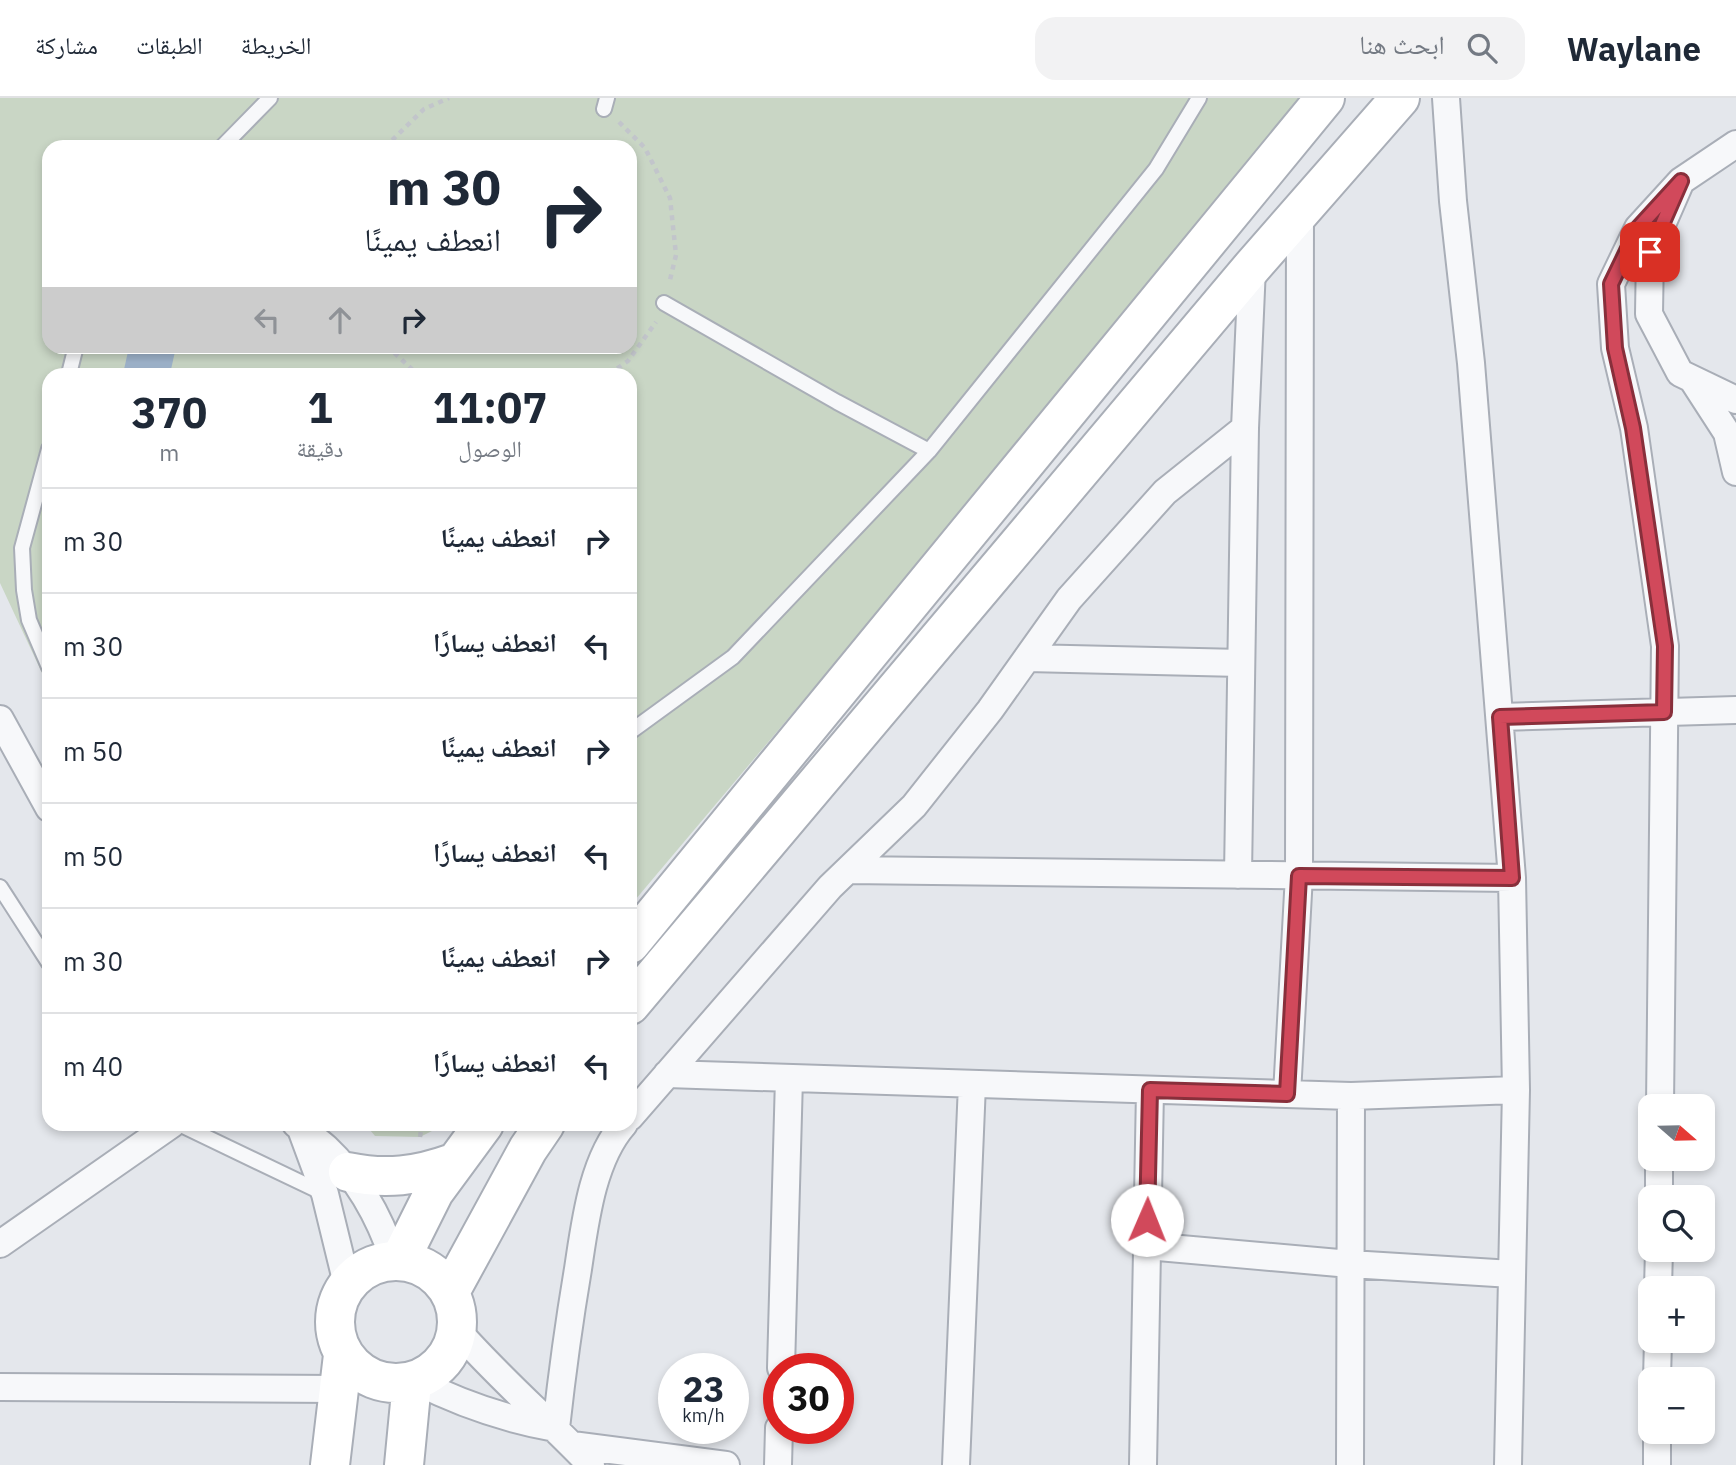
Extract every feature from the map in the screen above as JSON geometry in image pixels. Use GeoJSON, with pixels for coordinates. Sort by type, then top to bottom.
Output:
{"type":"FeatureCollection","features":[{"type":"Feature","properties":{"kind":"main road"},"geometry":{"type":"LineString","coordinates":[[637,935],[1325,98]]}},
{"type":"Feature","properties":{"kind":"main road"},"geometry":{"type":"LineString","coordinates":[[637,997],[1252,267],[1400,98]]}},
{"type":"Feature","properties":{"kind":"main road"},"geometry":{"type":"LineString","coordinates":[[397,1260],[434,1192],[478,1131]]}},
{"type":"Feature","properties":{"kind":"main road"},"geometry":{"type":"LineString","coordinates":[[450,1292],[541,1131]]}},
{"type":"Feature","properties":{"kind":"main road"},"geometry":{"type":"LineString","coordinates":[[336,1183],[373,1177],[400,1177],[453,1163]]}},
{"type":"Feature","properties":{"kind":"main road"},"geometry":{"type":"LineString","coordinates":[[330,1465],[341,1372],[334,1319],[338,1300],[360,1272],[376,1264],[397,1260],[420,1265],[437,1276],[450,1292],[457,1310],[457,1330],[453,1347],[444,1362],[414,1382],[392,1384],[373,1380],[356,1370],[341,1372]]}},
{"type":"Feature","properties":{"kind":"main road"},"geometry":{"type":"LineString","coordinates":[[404,1465],[414,1382]]}},
{"type":"Feature","properties":{"kind":"street"},"geometry":{"type":"LineString","coordinates":[[1446,98],[1453,201],[1471,363],[1512,878],[1516,1090],[1508,1465]]}},
{"type":"Feature","properties":{"kind":"street"},"geometry":{"type":"LineString","coordinates":[[1660,1094],[1665,646],[1633,428],[1615,348],[1611,284],[1638,228],[1681,181],[1736,144]]}},
{"type":"Feature","properties":{"kind":"street"},"geometry":{"type":"LineString","coordinates":[[1681,181],[1650,252],[1649,314],[1680,373],[1733,402]]}},
{"type":"Feature","properties":{"kind":"street"},"geometry":{"type":"LineString","coordinates":[[1287,1094],[1299,876],[1300,212]]}},
{"type":"Feature","properties":{"kind":"street"},"geometry":{"type":"LineString","coordinates":[[1238,875],[1245,428],[1252,267]]}},
{"type":"Feature","properties":{"kind":"street"},"geometry":{"type":"LineString","coordinates":[[1693,380],[1727,433],[1736,472]]}},
{"type":"Feature","properties":{"kind":"street"},"geometry":{"type":"LineString","coordinates":[[637,1109],[822,897],[914,806],[990,710],[1069,599],[1165,492],[1245,428]]}},
{"type":"Feature","properties":{"kind":"street"},"geometry":{"type":"LineString","coordinates":[[1027,657],[1241,663]]}},
{"type":"Feature","properties":{"kind":"street"},"geometry":{"type":"LineString","coordinates":[[1500,717],[1736,710]]}},
{"type":"Feature","properties":{"kind":"street"},"geometry":{"type":"LineString","coordinates":[[0,719],[42,795]]}},
{"type":"Feature","properties":{"kind":"street"},"geometry":{"type":"LineString","coordinates":[[848,870],[1512,878]]}},
{"type":"Feature","properties":{"kind":"street"},"geometry":{"type":"LineString","coordinates":[[667,1074],[1351,1096],[1516,1090]]}},
{"type":"Feature","properties":{"kind":"street"},"geometry":{"type":"LineString","coordinates":[[780,1353],[789,1078]]}},
{"type":"Feature","properties":{"kind":"street"},"geometry":{"type":"LineString","coordinates":[[956,1465],[972,1084]]}},
{"type":"Feature","properties":{"kind":"street"},"geometry":{"type":"LineString","coordinates":[[1143,1465],[1150,1090]]}},
{"type":"Feature","properties":{"kind":"street"},"geometry":{"type":"LineString","coordinates":[[1350,1465],[1351,1096]]}},
{"type":"Feature","properties":{"kind":"street"},"geometry":{"type":"LineString","coordinates":[[0,1244],[162,1131]]}},
{"type":"Feature","properties":{"kind":"street"},"geometry":{"type":"LineString","coordinates":[[305,1131],[326,1148],[336,1183],[348,1284]]}},
{"type":"Feature","properties":{"kind":"street"},"geometry":{"type":"LineString","coordinates":[[564,1436],[565,1347],[590,1194],[618,1131]]}},
{"type":"Feature","properties":{"kind":"street"},"geometry":{"type":"LineString","coordinates":[[336,1183],[375,1214],[397,1260]]}},
{"type":"Feature","properties":{"kind":"street"},"geometry":{"type":"LineString","coordinates":[[1147,1246],[1350,1264],[1512,1274]]}},
{"type":"Feature","properties":{"kind":"street"},"geometry":{"type":"LineString","coordinates":[[457,1330],[504,1381],[564,1436],[591,1465]]}},
{"type":"Feature","properties":{"kind":"street"},"geometry":{"type":"LineString","coordinates":[[0,1387],[341,1372]]}},
{"type":"Feature","properties":{"kind":"street"},"geometry":{"type":"LineString","coordinates":[[414,1382],[469,1406],[564,1436],[726,1465]]}},
{"type":"Feature","properties":{"kind":"street"},"geometry":{"type":"LineString","coordinates":[[778,1465],[779,1444]]}},
{"type":"Feature","properties":{"kind":"street"},"geometry":{"type":"LineString","coordinates":[[1657,1444],[1657,1465]]}},
{"type":"Feature","properties":{"kind":"lane"},"geometry":{"type":"LineString","coordinates":[[229,140],[271,98]]}},
{"type":"Feature","properties":{"kind":"lane"},"geometry":{"type":"LineString","coordinates":[[637,727],[733,657],[929,452],[1156,169],[1199,98]]}},
{"type":"Feature","properties":{"kind":"lane"},"geometry":{"type":"LineString","coordinates":[[664,303],[929,452]]}},
{"type":"Feature","properties":{"kind":"lane"},"geometry":{"type":"LineString","coordinates":[[42,475],[22,548],[29,620],[42,651]]}},
{"type":"Feature","properties":{"kind":"lane"},"geometry":{"type":"LineString","coordinates":[[0,887],[42,951]]}},
{"type":"Feature","properties":{"kind":"lane"},"geometry":{"type":"LineString","coordinates":[[198,1131],[336,1183]]}},
{"type":"Feature","properties":{"kind":"path"},"geometry":{"type":"LineString","coordinates":[[391,140],[424,109],[449,98]]}},
{"type":"Feature","properties":{"kind":"path"},"geometry":{"type":"LineString","coordinates":[[606,103],[645,148],[670,198],[676,255]]}},
{"type":"Feature","properties":{"kind":"path"},"geometry":{"type":"LineString","coordinates":[[396,354],[411,368]]}},
{"type":"Feature","properties":{"kind":"path"},"geometry":{"type":"LineString","coordinates":[[420,1137],[421,1131]]}},
{"type":"Feature","properties":{"kind":"green space"},"geometry":{"type":"Polygon","coordinates":[[[0,98],[1311,98],[637,898],[637,368],[42,368],[42,673],[0,583],[0,98]]]}},
{"type":"Feature","properties":{"kind":"green space"},"geometry":{"type":"Polygon","coordinates":[[[371,1131],[432,1131],[420,1137],[375,1136],[371,1131]]]}},
{"type":"Feature","properties":{"kind":"water"},"geometry":{"type":"Polygon","coordinates":[[[127,354],[174,354],[171,368],[124,368],[127,354]]]}},
{"type":"Feature","properties":{"kind":"route"},"geometry":{"type":"LineString","coordinates":[[1147,1220],[1150,1090],[1287,1094],[1299,876],[1512,878],[1500,717],[1664,712],[1665,646],[1633,428],[1615,348],[1611,284],[1638,228],[1681,181],[1650,252]]}}]}
